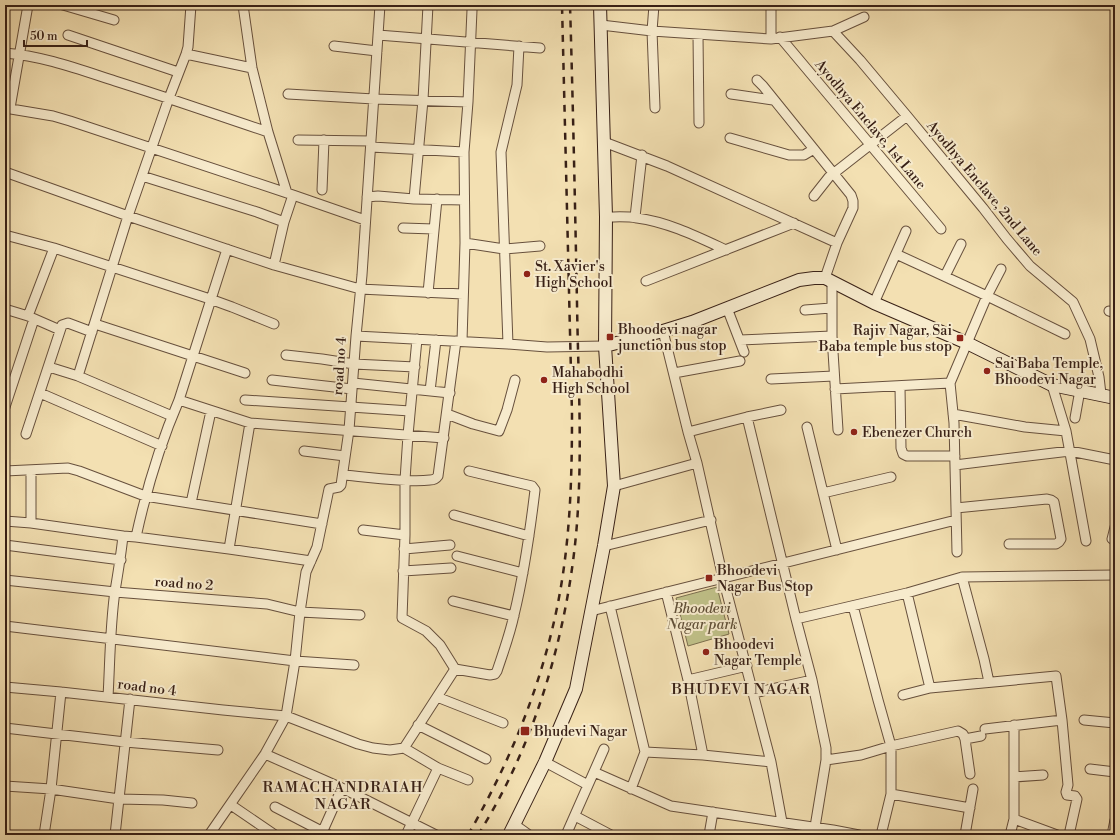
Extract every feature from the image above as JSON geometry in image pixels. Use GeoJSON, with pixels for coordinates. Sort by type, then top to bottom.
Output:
{"type":"FeatureCollection","features":[{"type":"Feature","properties":{"kind":"street"},"geometry":{"type":"LineString","coordinates":[[28,5],[7,108],[52,116],[365,220]]}},
{"type":"Feature","properties":{"kind":"street"},"geometry":{"type":"LineString","coordinates":[[63,5],[114,20]]}},
{"type":"Feature","properties":{"kind":"street"},"geometry":{"type":"LineString","coordinates":[[78,376],[128,216],[178,72],[186,54],[188,47],[191,5]]}},
{"type":"Feature","properties":{"kind":"street"},"geometry":{"type":"LineString","coordinates":[[244,5],[252,68],[268,132],[290,194],[274,265]]}},
{"type":"Feature","properties":{"kind":"street","name":"road no 4"},"geometry":{"type":"LineString","coordinates":[[343,475],[349,430],[362,275],[380,5]]}},
{"type":"Feature","properties":{"kind":"street"},"geometry":{"type":"LineString","coordinates":[[414,199],[428,5]]}},
{"type":"Feature","properties":{"kind":"street"},"geometry":{"type":"LineString","coordinates":[[529,835],[512,830],[545,762],[576,689],[590,610],[604,546],[614,486],[605,346],[606,217],[600,5]]}},
{"type":"Feature","properties":{"kind":"street"},"geometry":{"type":"LineString","coordinates":[[655,108],[652,31],[654,5],[657,5]]}},
{"type":"Feature","properties":{"kind":"street"},"geometry":{"type":"LineString","coordinates":[[771,5],[776,38]]}},
{"type":"Feature","properties":{"kind":"street"},"geometry":{"type":"LineString","coordinates":[[209,835],[265,754],[286,716],[295,661],[306,572],[317,547],[329,489],[339,487],[341,485],[343,475],[404,480],[431,480],[436,479],[438,476],[459,341],[464,294],[464,152],[472,10]]}},
{"type":"Feature","properties":{"kind":"street"},"geometry":{"type":"LineString","coordinates":[[600,25],[698,35],[776,38],[833,31],[864,18]]}},
{"type":"Feature","properties":{"kind":"street","name":"Ayodhya Enclave, 2nd Lane"},"geometry":{"type":"LineString","coordinates":[[833,31],[860,60],[907,116],[1030,266],[1073,302],[1090,339],[1099,377],[1101,394]]}},
{"type":"Feature","properties":{"kind":"street"},"geometry":{"type":"LineString","coordinates":[[68,35],[178,72]]}},
{"type":"Feature","properties":{"kind":"street"},"geometry":{"type":"LineString","coordinates":[[378,35],[540,48]]}},
{"type":"Feature","properties":{"kind":"street"},"geometry":{"type":"LineString","coordinates":[[698,35],[699,123]]}},
{"type":"Feature","properties":{"kind":"street","name":"Ayodhya Enclave, 1st Lane"},"geometry":{"type":"LineString","coordinates":[[776,38],[941,229]]}},
{"type":"Feature","properties":{"kind":"street"},"geometry":{"type":"LineString","coordinates":[[334,46],[377,50]]}},
{"type":"Feature","properties":{"kind":"street"},"geometry":{"type":"LineString","coordinates":[[508,344],[501,152],[517,85],[519,46]]}},
{"type":"Feature","properties":{"kind":"street"},"geometry":{"type":"LineString","coordinates":[[5,53],[52,61],[169,98],[268,132]]}},
{"type":"Feature","properties":{"kind":"street"},"geometry":{"type":"LineString","coordinates":[[186,54],[252,68]]}},
{"type":"Feature","properties":{"kind":"street"},"geometry":{"type":"LineString","coordinates":[[757,80],[834,173],[851,195],[853,202],[853,208],[837,243],[828,280],[838,430]]}},
{"type":"Feature","properties":{"kind":"street"},"geometry":{"type":"LineString","coordinates":[[288,94],[468,102]]}},
{"type":"Feature","properties":{"kind":"street"},"geometry":{"type":"LineString","coordinates":[[731,94],[773,100]]}},
{"type":"Feature","properties":{"kind":"street"},"geometry":{"type":"LineString","coordinates":[[814,196],[829,177],[907,116]]}},
{"type":"Feature","properties":{"kind":"street"},"geometry":{"type":"LineString","coordinates":[[730,138],[789,155],[804,154],[814,149]]}},
{"type":"Feature","properties":{"kind":"street"},"geometry":{"type":"LineString","coordinates":[[298,140],[324,140],[418,150],[464,152]]}},
{"type":"Feature","properties":{"kind":"street"},"geometry":{"type":"LineString","coordinates":[[322,190],[324,140]]}},
{"type":"Feature","properties":{"kind":"street"},"geometry":{"type":"LineString","coordinates":[[604,142],[642,155],[837,243]]}},
{"type":"Feature","properties":{"kind":"street"},"geometry":{"type":"LineString","coordinates":[[635,217],[642,155]]}},
{"type":"Feature","properties":{"kind":"street"},"geometry":{"type":"LineString","coordinates":[[5,172],[128,216],[274,265],[360,289],[464,294]]}},
{"type":"Feature","properties":{"kind":"street"},"geometry":{"type":"LineString","coordinates":[[142,176],[284,222]]}},
{"type":"Feature","properties":{"kind":"street"},"geometry":{"type":"LineString","coordinates":[[367,197],[378,196],[414,199],[464,200]]}},
{"type":"Feature","properties":{"kind":"street"},"geometry":{"type":"LineString","coordinates":[[428,293],[437,200]]}},
{"type":"Feature","properties":{"kind":"street"},"geometry":{"type":"LineString","coordinates":[[606,217],[635,217],[652,220],[694,235],[726,250]]}},
{"type":"Feature","properties":{"kind":"street"},"geometry":{"type":"LineString","coordinates":[[646,281],[794,224]]}},
{"type":"Feature","properties":{"kind":"street"},"geometry":{"type":"LineString","coordinates":[[403,228],[434,229]]}},
{"type":"Feature","properties":{"kind":"street"},"geometry":{"type":"LineString","coordinates":[[874,303],[906,231]]}},
{"type":"Feature","properties":{"kind":"street"},"geometry":{"type":"LineString","coordinates":[[5,245],[6,235],[54,248],[210,299],[274,324]]}},
{"type":"Feature","properties":{"kind":"street"},"geometry":{"type":"LineString","coordinates":[[465,243],[504,248],[540,246]]}},
{"type":"Feature","properties":{"kind":"street"},"geometry":{"type":"LineString","coordinates":[[945,276],[961,244]]}},
{"type":"Feature","properties":{"kind":"street"},"geometry":{"type":"LineString","coordinates":[[5,407],[31,317],[54,248]]}},
{"type":"Feature","properties":{"kind":"street"},"geometry":{"type":"LineString","coordinates":[[136,537],[145,496],[172,416],[179,400],[227,249]]}},
{"type":"Feature","properties":{"kind":"street"},"geometry":{"type":"LineString","coordinates":[[896,254],[1065,334]]}},
{"type":"Feature","properties":{"kind":"street"},"geometry":{"type":"LineString","coordinates":[[958,552],[954,414],[950,384],[1000,269]]}},
{"type":"Feature","properties":{"kind":"street"},"geometry":{"type":"LineString","coordinates":[[356,336],[547,347],[605,346],[692,322],[799,280],[814,278],[828,280],[874,303],[967,343],[1052,385],[1115,398]]}},
{"type":"Feature","properties":{"kind":"street"},"geometry":{"type":"LineString","coordinates":[[727,308],[744,352]]}},
{"type":"Feature","properties":{"kind":"street"},"geometry":{"type":"LineString","coordinates":[[805,310],[831,308]]}},
{"type":"Feature","properties":{"kind":"street"},"geometry":{"type":"LineString","coordinates":[[5,309],[31,317],[60,330]]}},
{"type":"Feature","properties":{"kind":"street"},"geometry":{"type":"LineString","coordinates":[[26,434],[62,324],[68,323],[94,328],[193,356],[244,373]]}},
{"type":"Feature","properties":{"kind":"street"},"geometry":{"type":"LineString","coordinates":[[663,331],[688,432],[698,463],[723,578],[771,762],[782,822]]}},
{"type":"Feature","properties":{"kind":"street"},"geometry":{"type":"LineString","coordinates":[[740,340],[832,336]]}},
{"type":"Feature","properties":{"kind":"street"},"geometry":{"type":"LineString","coordinates":[[417,339],[404,480],[405,535],[402,571],[402,618],[426,632],[440,645],[455,669],[490,675],[495,674],[497,671],[514,616],[523,573],[535,490],[532,486],[468,471]]}},
{"type":"Feature","properties":{"kind":"street"},"geometry":{"type":"LineString","coordinates":[[430,391],[436,340]]}},
{"type":"Feature","properties":{"kind":"street"},"geometry":{"type":"LineString","coordinates":[[286,355],[354,364],[415,367]]}},
{"type":"Feature","properties":{"kind":"street"},"geometry":{"type":"LineString","coordinates":[[674,372],[740,361]]}},
{"type":"Feature","properties":{"kind":"street"},"geometry":{"type":"LineString","coordinates":[[49,367],[78,376],[172,416]]}},
{"type":"Feature","properties":{"kind":"street"},"geometry":{"type":"LineString","coordinates":[[771,379],[834,376]]}},
{"type":"Feature","properties":{"kind":"street"},"geometry":{"type":"LineString","coordinates":[[272,380],[413,389],[450,393]]}},
{"type":"Feature","properties":{"kind":"street"},"geometry":{"type":"LineString","coordinates":[[447,414],[473,424],[499,431],[507,410],[515,380]]}},
{"type":"Feature","properties":{"kind":"street"},"geometry":{"type":"LineString","coordinates":[[835,389],[950,384]]}},
{"type":"Feature","properties":{"kind":"street"},"geometry":{"type":"LineString","coordinates":[[1052,385],[1066,431],[1086,541]]}},
{"type":"Feature","properties":{"kind":"street"},"geometry":{"type":"LineString","coordinates":[[900,387],[901,448],[903,454],[907,456],[955,460],[1070,451],[1115,460]]}},
{"type":"Feature","properties":{"kind":"street"},"geometry":{"type":"LineString","coordinates":[[1075,418],[1080,390]]}},
{"type":"Feature","properties":{"kind":"street"},"geometry":{"type":"LineString","coordinates":[[40,393],[162,446]]}},
{"type":"Feature","properties":{"kind":"street"},"geometry":{"type":"LineString","coordinates":[[179,400],[250,423],[444,438]]}},
{"type":"Feature","properties":{"kind":"street"},"geometry":{"type":"LineString","coordinates":[[245,400],[410,411]]}},
{"type":"Feature","properties":{"kind":"street"},"geometry":{"type":"LineString","coordinates":[[688,432],[781,410]]}},
{"type":"Feature","properties":{"kind":"street"},"geometry":{"type":"LineString","coordinates":[[191,503],[211,411]]}},
{"type":"Feature","properties":{"kind":"street"},"geometry":{"type":"LineString","coordinates":[[954,414],[1024,427],[1066,431]]}},
{"type":"Feature","properties":{"kind":"street"},"geometry":{"type":"LineString","coordinates":[[747,417],[782,564],[812,680],[826,748],[826,760],[815,827]]}},
{"type":"Feature","properties":{"kind":"street"},"geometry":{"type":"LineString","coordinates":[[229,549],[234,510],[250,423]]}},
{"type":"Feature","properties":{"kind":"street"},"geometry":{"type":"LineString","coordinates":[[807,427],[838,550]]}},
{"type":"Feature","properties":{"kind":"street"},"geometry":{"type":"LineString","coordinates":[[304,451],[346,456]]}},
{"type":"Feature","properties":{"kind":"street"},"geometry":{"type":"LineString","coordinates":[[614,486],[698,463]]}},
{"type":"Feature","properties":{"kind":"street"},"geometry":{"type":"LineString","coordinates":[[5,471],[68,468],[145,496],[322,524]]}},
{"type":"Feature","properties":{"kind":"street"},"geometry":{"type":"LineString","coordinates":[[31,470],[31,523]]}},
{"type":"Feature","properties":{"kind":"street"},"geometry":{"type":"LineString","coordinates":[[823,493],[891,477]]}},
{"type":"Feature","properties":{"kind":"street"},"geometry":{"type":"LineString","coordinates":[[956,508],[1047,499],[1054,502],[1060,539],[1059,542],[1056,544],[1009,544]]}},
{"type":"Feature","properties":{"kind":"street"},"geometry":{"type":"LineString","coordinates":[[454,515],[529,536]]}},
{"type":"Feature","properties":{"kind":"street"},"geometry":{"type":"LineString","coordinates":[[604,546],[711,520]]}},
{"type":"Feature","properties":{"kind":"street"},"geometry":{"type":"LineString","coordinates":[[590,610],[956,520]]}},
{"type":"Feature","properties":{"kind":"street"},"geometry":{"type":"LineString","coordinates":[[5,521],[31,523],[311,561]]}},
{"type":"Feature","properties":{"kind":"street"},"geometry":{"type":"LineString","coordinates":[[1112,539],[1115,526]]}},
{"type":"Feature","properties":{"kind":"street"},"geometry":{"type":"LineString","coordinates":[[363,530],[405,535]]}},
{"type":"Feature","properties":{"kind":"street"},"geometry":{"type":"LineString","coordinates":[[108,697],[115,592],[121,560],[123,536]]}},
{"type":"Feature","properties":{"kind":"street"},"geometry":{"type":"LineString","coordinates":[[404,549],[450,544]]}},
{"type":"Feature","properties":{"kind":"street"},"geometry":{"type":"LineString","coordinates":[[5,545],[121,560]]}},
{"type":"Feature","properties":{"kind":"street"},"geometry":{"type":"LineString","coordinates":[[457,556],[523,573]]}},
{"type":"Feature","properties":{"kind":"street"},"geometry":{"type":"LineString","coordinates":[[402,571],[451,568]]}},
{"type":"Feature","properties":{"kind":"street"},"geometry":{"type":"LineString","coordinates":[[796,619],[907,593],[962,577],[1115,575]]}},
{"type":"Feature","properties":{"kind":"street"},"geometry":{"type":"LineString","coordinates":[[962,577],[989,682]]}},
{"type":"Feature","properties":{"kind":"street","name":"road no 2"},"geometry":{"type":"LineString","coordinates":[[5,580],[115,592],[268,604],[300,612],[360,615]]}},
{"type":"Feature","properties":{"kind":"street"},"geometry":{"type":"LineString","coordinates":[[666,592],[688,680],[703,755]]}},
{"type":"Feature","properties":{"kind":"street"},"geometry":{"type":"LineString","coordinates":[[907,593],[930,688]]}},
{"type":"Feature","properties":{"kind":"street"},"geometry":{"type":"LineString","coordinates":[[453,601],[514,616]]}},
{"type":"Feature","properties":{"kind":"street"},"geometry":{"type":"LineString","coordinates":[[610,606],[645,752],[632,789]]}},
{"type":"Feature","properties":{"kind":"street"},"geometry":{"type":"LineString","coordinates":[[853,606],[891,746],[891,794],[881,835]]}},
{"type":"Feature","properties":{"kind":"street"},"geometry":{"type":"LineString","coordinates":[[5,626],[295,661],[354,664]]}},
{"type":"Feature","properties":{"kind":"street"},"geometry":{"type":"LineString","coordinates":[[688,680],[747,666]]}},
{"type":"Feature","properties":{"kind":"street"},"geometry":{"type":"LineString","coordinates":[[455,669],[404,748],[438,768],[468,780]]}},
{"type":"Feature","properties":{"kind":"street"},"geometry":{"type":"LineString","coordinates":[[903,694],[930,688],[1056,676],[1068,785],[1066,792],[1068,795],[1075,796],[1077,799],[1069,835]]}},
{"type":"Feature","properties":{"kind":"street"},"geometry":{"type":"LineString","coordinates":[[754,693],[812,680]]}},
{"type":"Feature","properties":{"kind":"street","name":"road no 4"},"geometry":{"type":"LineString","coordinates":[[5,687],[286,716],[358,744],[390,750],[404,748]]}},
{"type":"Feature","properties":{"kind":"street"},"geometry":{"type":"LineString","coordinates":[[44,835],[51,789],[61,692]]}},
{"type":"Feature","properties":{"kind":"street"},"geometry":{"type":"LineString","coordinates":[[437,697],[503,724]]}},
{"type":"Feature","properties":{"kind":"street"},"geometry":{"type":"LineString","coordinates":[[115,835],[130,699]]}},
{"type":"Feature","properties":{"kind":"street"},"geometry":{"type":"LineString","coordinates":[[964,739],[983,732],[1014,725],[1062,720]]}},
{"type":"Feature","properties":{"kind":"street"},"geometry":{"type":"LineString","coordinates":[[1084,720],[1115,722]]}},
{"type":"Feature","properties":{"kind":"street"},"geometry":{"type":"LineString","coordinates":[[418,725],[486,759]]}},
{"type":"Feature","properties":{"kind":"street"},"geometry":{"type":"LineString","coordinates":[[1010,835],[1014,819],[1014,725]]}},
{"type":"Feature","properties":{"kind":"street"},"geometry":{"type":"LineString","coordinates":[[5,728],[125,742],[218,750]]}},
{"type":"Feature","properties":{"kind":"street"},"geometry":{"type":"LineString","coordinates":[[826,760],[861,755],[891,746],[958,730],[963,734],[970,774]]}},
{"type":"Feature","properties":{"kind":"street"},"geometry":{"type":"LineString","coordinates":[[566,835],[604,749]]}},
{"type":"Feature","properties":{"kind":"street"},"geometry":{"type":"LineString","coordinates":[[645,752],[703,755],[771,762]]}},
{"type":"Feature","properties":{"kind":"street"},"geometry":{"type":"LineString","coordinates":[[265,754],[342,788],[436,835]]}},
{"type":"Feature","properties":{"kind":"street"},"geometry":{"type":"LineString","coordinates":[[545,762],[588,785]]}},
{"type":"Feature","properties":{"kind":"street"},"geometry":{"type":"LineString","coordinates":[[406,835],[438,768]]}},
{"type":"Feature","properties":{"kind":"street"},"geometry":{"type":"LineString","coordinates":[[1090,769],[1115,772]]}},
{"type":"Feature","properties":{"kind":"street"},"geometry":{"type":"LineString","coordinates":[[594,772],[671,806],[859,835]]}},
{"type":"Feature","properties":{"kind":"street"},"geometry":{"type":"LineString","coordinates":[[1014,777],[1043,775]]}},
{"type":"Feature","properties":{"kind":"street"},"geometry":{"type":"LineString","coordinates":[[5,786],[51,789],[119,799],[163,800],[192,803]]}},
{"type":"Feature","properties":{"kind":"street"},"geometry":{"type":"LineString","coordinates":[[275,807],[324,834],[342,788]]}},
{"type":"Feature","properties":{"kind":"street"},"geometry":{"type":"LineString","coordinates":[[965,835],[973,789]]}},
{"type":"Feature","properties":{"kind":"street"},"geometry":{"type":"LineString","coordinates":[[891,794],[970,808]]}},
{"type":"Feature","properties":{"kind":"street"},"geometry":{"type":"LineString","coordinates":[[231,805],[275,835]]}},
{"type":"Feature","properties":{"kind":"street"},"geometry":{"type":"LineString","coordinates":[[709,835],[713,812]]}},
{"type":"Feature","properties":{"kind":"street"},"geometry":{"type":"LineString","coordinates":[[575,816],[611,835]]}},
{"type":"Feature","properties":{"kind":"street"},"geometry":{"type":"LineString","coordinates":[[1014,819],[1056,835]]}},
{"type":"Feature","properties":{"kind":"street"},"geometry":{"type":"LineString","coordinates":[[1112,835],[1115,820]]}},
{"type":"Feature","properties":{"kind":"green space","name":"Bhoodevi Nagar park"},"geometry":{"type":"Polygon","coordinates":[[[717,587],[729,634],[688,646],[676,598],[717,587]]]}},
{"type":"Feature","properties":{"kind":"railway"},"geometry":{"type":"LineString","coordinates":[[468,835],[502,770],[530,702],[552,632],[565,559],[571,487],[572,414],[562,5]]}},
{"type":"Feature","properties":{"kind":"railway"},"geometry":{"type":"LineString","coordinates":[[478,835],[509,779],[536,715],[557,647],[565,612],[575,542],[578,508],[580,431],[570,5]]}},
{"type":"Feature","properties":{"kind":"place","name":"St. Xavier's High School"},"geometry":{"type":"Point","coordinates":[527,274]}},
{"type":"Feature","properties":{"kind":"place","name":"Bhoodevi nagar junction bus stop"},"geometry":{"type":"Point","coordinates":[610,337]}},
{"type":"Feature","properties":{"kind":"place","name":"Rajiv Nagar, Sai Baba temple bus stop"},"geometry":{"type":"Point","coordinates":[960,338]}},
{"type":"Feature","properties":{"kind":"place","name":"Sai Baba Temple, Bhoodevi Nagar"},"geometry":{"type":"Point","coordinates":[987,371]}},
{"type":"Feature","properties":{"kind":"place","name":"Mahabodhi High School"},"geometry":{"type":"Point","coordinates":[544,380]}},
{"type":"Feature","properties":{"kind":"place","name":"Ebenezer Church"},"geometry":{"type":"Point","coordinates":[854,432]}},
{"type":"Feature","properties":{"kind":"place","name":"Bhoodevi Nagar Bus Stop"},"geometry":{"type":"Point","coordinates":[709,578]}},
{"type":"Feature","properties":{"kind":"place","name":"Bhoodevi Nagar Temple"},"geometry":{"type":"Point","coordinates":[706,652]}},
{"type":"Feature","properties":{"kind":"place","name":"Bhudevi Nagar"},"geometry":{"type":"Point","coordinates":[525,731]}},
{"type":"Feature","properties":{"kind":"district","name":"BHUDEVI NAGAR"},"geometry":{"type":"Point","coordinates":[741,689]}},
{"type":"Feature","properties":{"kind":"district","name":"RAMACHANDRAIAH NAGAR"},"geometry":{"type":"Point","coordinates":[343,796]}}]}
